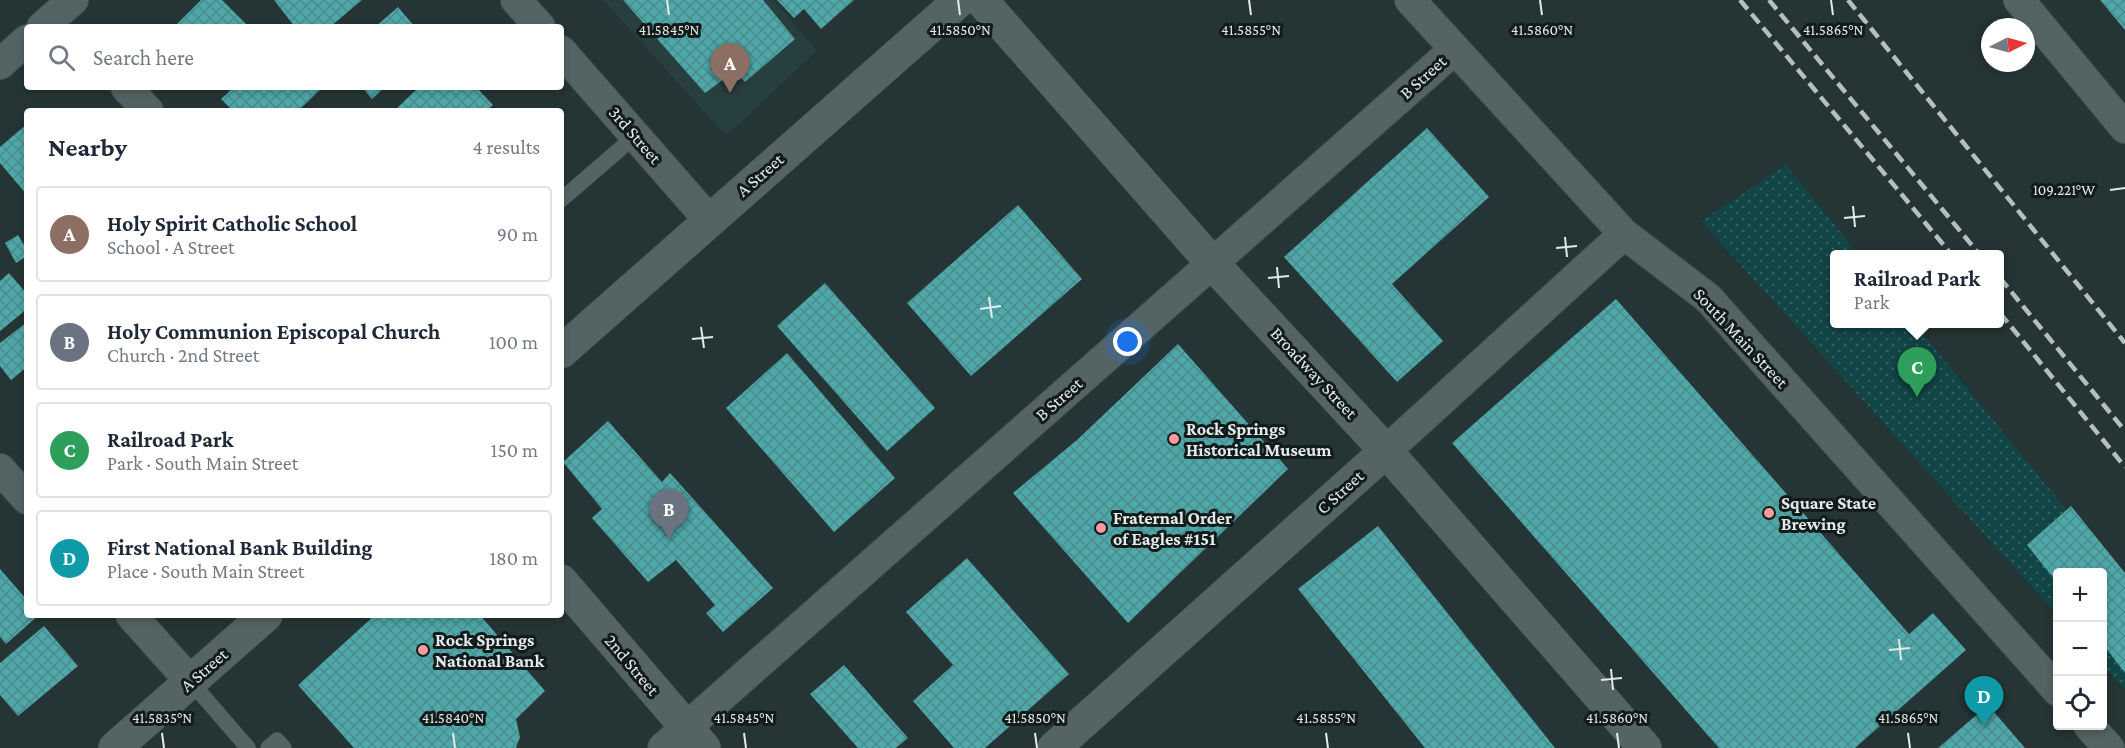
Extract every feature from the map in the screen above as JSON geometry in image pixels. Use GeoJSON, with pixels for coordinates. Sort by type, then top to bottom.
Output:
{"type":"FeatureCollection","features":[{"type":"Feature","properties":{"kind":"street"},"geometry":{"type":"LineString","coordinates":[[516,0],[537,24]]}},
{"type":"Feature","properties":{"kind":"street","name":"A Street"},"geometry":{"type":"LineString","coordinates":[[564,349],[960,0]]}},
{"type":"Feature","properties":{"kind":"street","name":"Broadway Street"},"geometry":{"type":"LineString","coordinates":[[981,0],[1213,264],[1386,451],[1645,748]]}},
{"type":"Feature","properties":{"kind":"street","name":"South Main Street"},"geometry":{"type":"LineString","coordinates":[[1410,0],[1624,234],[1708,298],[2053,685]]}},
{"type":"Feature","properties":{"kind":"street"},"geometry":{"type":"LineString","coordinates":[[2019,0],[2125,128]]}},
{"type":"Feature","properties":{"kind":"street"},"geometry":{"type":"LineString","coordinates":[[0,64],[24,43]]}},
{"type":"Feature","properties":{"kind":"street","name":"B Street"},"geometry":{"type":"LineString","coordinates":[[684,741],[1454,50]]}},
{"type":"Feature","properties":{"kind":"street","name":"3rd Street"},"geometry":{"type":"LineString","coordinates":[[564,54],[709,220]]}},
{"type":"Feature","properties":{"kind":"street"},"geometry":{"type":"LineString","coordinates":[[129,90],[145,108]]}},
{"type":"Feature","properties":{"kind":"street","name":"C Street"},"geometry":{"type":"LineString","coordinates":[[1054,748],[1624,234]]}},
{"type":"Feature","properties":{"kind":"street"},"geometry":{"type":"LineString","coordinates":[[0,469],[24,496]]}},
{"type":"Feature","properties":{"kind":"street","name":"2nd Street"},"geometry":{"type":"LineString","coordinates":[[564,585],[684,741]]}},
{"type":"Feature","properties":{"kind":"street"},"geometry":{"type":"LineString","coordinates":[[134,618],[191,682]]}},
{"type":"Feature","properties":{"kind":"street","name":"A Street"},"geometry":{"type":"LineString","coordinates":[[115,748],[263,618]]}},
{"type":"Feature","properties":{"kind":"street"},"geometry":{"type":"LineString","coordinates":[[2093,730],[2109,748]]}},
{"type":"Feature","properties":{"kind":"lane"},"geometry":{"type":"LineString","coordinates":[[564,197],[635,136]]}},
{"type":"Feature","properties":{"kind":"lane"},"geometry":{"type":"LineString","coordinates":[[191,682],[248,748]]}},
{"type":"Feature","properties":{"kind":"lane"},"geometry":{"type":"LineString","coordinates":[[268,748],[277,740],[284,748]]}},
{"type":"Feature","properties":{"kind":"shaded area"},"geometry":{"type":"Polygon","coordinates":[[[603,0],[773,0],[817,51],[726,136],[603,0]]]}},
{"type":"Feature","properties":{"kind":"shaded area"},"geometry":{"type":"Polygon","coordinates":[[[1786,165],[1855,250],[1830,250],[1830,328],[1918,328],[2125,582],[2125,690],[2107,670],[2107,568],[2053,568],[2053,611],[1701,221],[1786,165]]]}},
{"type":"Feature","properties":{"kind":"building"},"geometry":{"type":"Polygon","coordinates":[[[201,0],[222,0],[246,24],[177,24],[201,0]]]}},
{"type":"Feature","properties":{"kind":"building"},"geometry":{"type":"Polygon","coordinates":[[[274,0],[362,0],[334,24],[293,24],[274,0]]]}},
{"type":"Feature","properties":{"kind":"building"},"geometry":{"type":"Polygon","coordinates":[[[623,0],[763,0],[795,39],[745,82],[735,71],[705,93],[623,0]]]}},
{"type":"Feature","properties":{"kind":"building"},"geometry":{"type":"Polygon","coordinates":[[[777,0],[854,0],[821,29],[804,9],[794,18],[777,0]]]}},
{"type":"Feature","properties":{"kind":"building"},"geometry":{"type":"Polygon","coordinates":[[[2100,0],[2125,0],[2125,30],[2100,0]]]}},
{"type":"Feature","properties":{"kind":"building"},"geometry":{"type":"Polygon","coordinates":[[[398,7],[412,24],[378,24],[398,7]]]}},
{"type":"Feature","properties":{"kind":"building"},"geometry":{"type":"Polygon","coordinates":[[[231,90],[320,90],[301,108],[230,108],[221,99],[231,90]]]}},
{"type":"Feature","properties":{"kind":"building"},"geometry":{"type":"Polygon","coordinates":[[[364,90],[382,90],[372,99],[364,90]]]}},
{"type":"Feature","properties":{"kind":"building"},"geometry":{"type":"Polygon","coordinates":[[[416,90],[479,90],[493,105],[490,108],[397,108],[416,90]]]}},
{"type":"Feature","properties":{"kind":"building"},"geometry":{"type":"Polygon","coordinates":[[[24,127],[24,191],[0,163],[0,147],[24,127]]]}},
{"type":"Feature","properties":{"kind":"building"},"geometry":{"type":"Polygon","coordinates":[[[1427,128],[1489,197],[1392,284],[1443,341],[1397,382],[1284,257],[1427,128]]]}},
{"type":"Feature","properties":{"kind":"building"},"geometry":{"type":"Polygon","coordinates":[[[1018,205],[1082,279],[971,376],[907,303],[1018,205]]]}},
{"type":"Feature","properties":{"kind":"building"},"geometry":{"type":"Polygon","coordinates":[[[18,235],[24,245],[24,258],[16,263],[5,243],[18,235]]]}},
{"type":"Feature","properties":{"kind":"building"},"geometry":{"type":"Polygon","coordinates":[[[9,273],[24,290],[24,311],[0,331],[0,281],[9,273]]]}},
{"type":"Feature","properties":{"kind":"building"},"geometry":{"type":"Polygon","coordinates":[[[825,283],[935,408],[887,451],[777,326],[825,283]]]}},
{"type":"Feature","properties":{"kind":"building"},"geometry":{"type":"Polygon","coordinates":[[[1616,299],[1909,634],[1933,613],[1966,650],[1855,748],[1719,748],[1452,443],[1616,299]]]}},
{"type":"Feature","properties":{"kind":"building"},"geometry":{"type":"Polygon","coordinates":[[[24,324],[24,369],[11,380],[0,366],[0,343],[24,324]]]}},
{"type":"Feature","properties":{"kind":"building"},"geometry":{"type":"Polygon","coordinates":[[[1178,344],[1288,469],[1128,623],[1013,493],[1077,440],[1178,344]]]}},
{"type":"Feature","properties":{"kind":"building"},"geometry":{"type":"Polygon","coordinates":[[[787,353],[895,478],[834,532],[726,408],[787,353]]]}},
{"type":"Feature","properties":{"kind":"building"},"geometry":{"type":"Polygon","coordinates":[[[608,421],[662,482],[670,473],[773,588],[723,632],[706,613],[715,605],[676,560],[648,582],[592,518],[602,509],[564,461],[608,421]]]}},
{"type":"Feature","properties":{"kind":"building"},"geometry":{"type":"Polygon","coordinates":[[[2071,506],[2125,573],[2125,673],[2107,650],[2107,568],[2053,568],[2053,578],[2027,545],[2071,506]]]}},
{"type":"Feature","properties":{"kind":"building"},"geometry":{"type":"Polygon","coordinates":[[[1378,526],[1555,748],[1425,748],[1298,589],[1378,526]]]}},
{"type":"Feature","properties":{"kind":"building"},"geometry":{"type":"Polygon","coordinates":[[[967,558],[1069,674],[985,748],[954,748],[913,701],[953,665],[906,612],[967,558]]]}},
{"type":"Feature","properties":{"kind":"building"},"geometry":{"type":"Polygon","coordinates":[[[0,569],[24,597],[24,618],[36,618],[6,644],[0,637],[0,569]]]}},
{"type":"Feature","properties":{"kind":"building","name":"Rock Springs National Bank"},"geometry":{"type":"Polygon","coordinates":[[[372,618],[483,618],[545,691],[516,719],[520,737],[516,748],[354,748],[298,685],[372,618]]]}},
{"type":"Feature","properties":{"kind":"building"},"geometry":{"type":"Polygon","coordinates":[[[44,626],[78,666],[18,716],[0,695],[0,663],[44,626]]]}},
{"type":"Feature","properties":{"kind":"building"},"geometry":{"type":"Polygon","coordinates":[[[844,665],[908,738],[896,748],[858,748],[810,694],[844,665]]]}},
{"type":"Feature","properties":{"kind":"building"},"geometry":{"type":"Polygon","coordinates":[[[1988,705],[2025,748],[1938,748],[1988,705]]]}},
{"type":"Feature","properties":{"kind":"railway"},"geometry":{"type":"LineString","coordinates":[[1740,0],[1948,250]]}},
{"type":"Feature","properties":{"kind":"railway"},"geometry":{"type":"LineString","coordinates":[[1769,0],[1976,250]]}},
{"type":"Feature","properties":{"kind":"railway"},"geometry":{"type":"LineString","coordinates":[[1848,0],[2125,343]]}},
{"type":"Feature","properties":{"kind":"railway"},"geometry":{"type":"LineString","coordinates":[[2004,283],[2125,431]]}},
{"type":"Feature","properties":{"kind":"railway"},"geometry":{"type":"LineString","coordinates":[[2004,318],[2125,467]]}},
{"type":"Feature","properties":{"kind":"place","name":"Holy Spirit Catholic School"},"geometry":{"type":"Point","coordinates":[730,93]}},
{"type":"Feature","properties":{"kind":"place","name":"Railroad Park"},"geometry":{"type":"Point","coordinates":[1917,397]}},
{"type":"Feature","properties":{"kind":"place","name":"Rock Springs Historical Museum"},"geometry":{"type":"Point","coordinates":[1174,439]}},
{"type":"Feature","properties":{"kind":"place","name":"Square State Brewing"},"geometry":{"type":"Point","coordinates":[1769,513]}},
{"type":"Feature","properties":{"kind":"place","name":"Fraternal Order of Eagles #151"},"geometry":{"type":"Point","coordinates":[1101,528]}},
{"type":"Feature","properties":{"kind":"place","name":"Holy Communion Episcopal Church"},"geometry":{"type":"Point","coordinates":[669,539]}},
{"type":"Feature","properties":{"kind":"place","name":"Rock Springs National Bank"},"geometry":{"type":"Point","coordinates":[423,650]}},
{"type":"Feature","properties":{"kind":"place","name":"First National Bank Building"},"geometry":{"type":"Point","coordinates":[1984,726]}}]}
